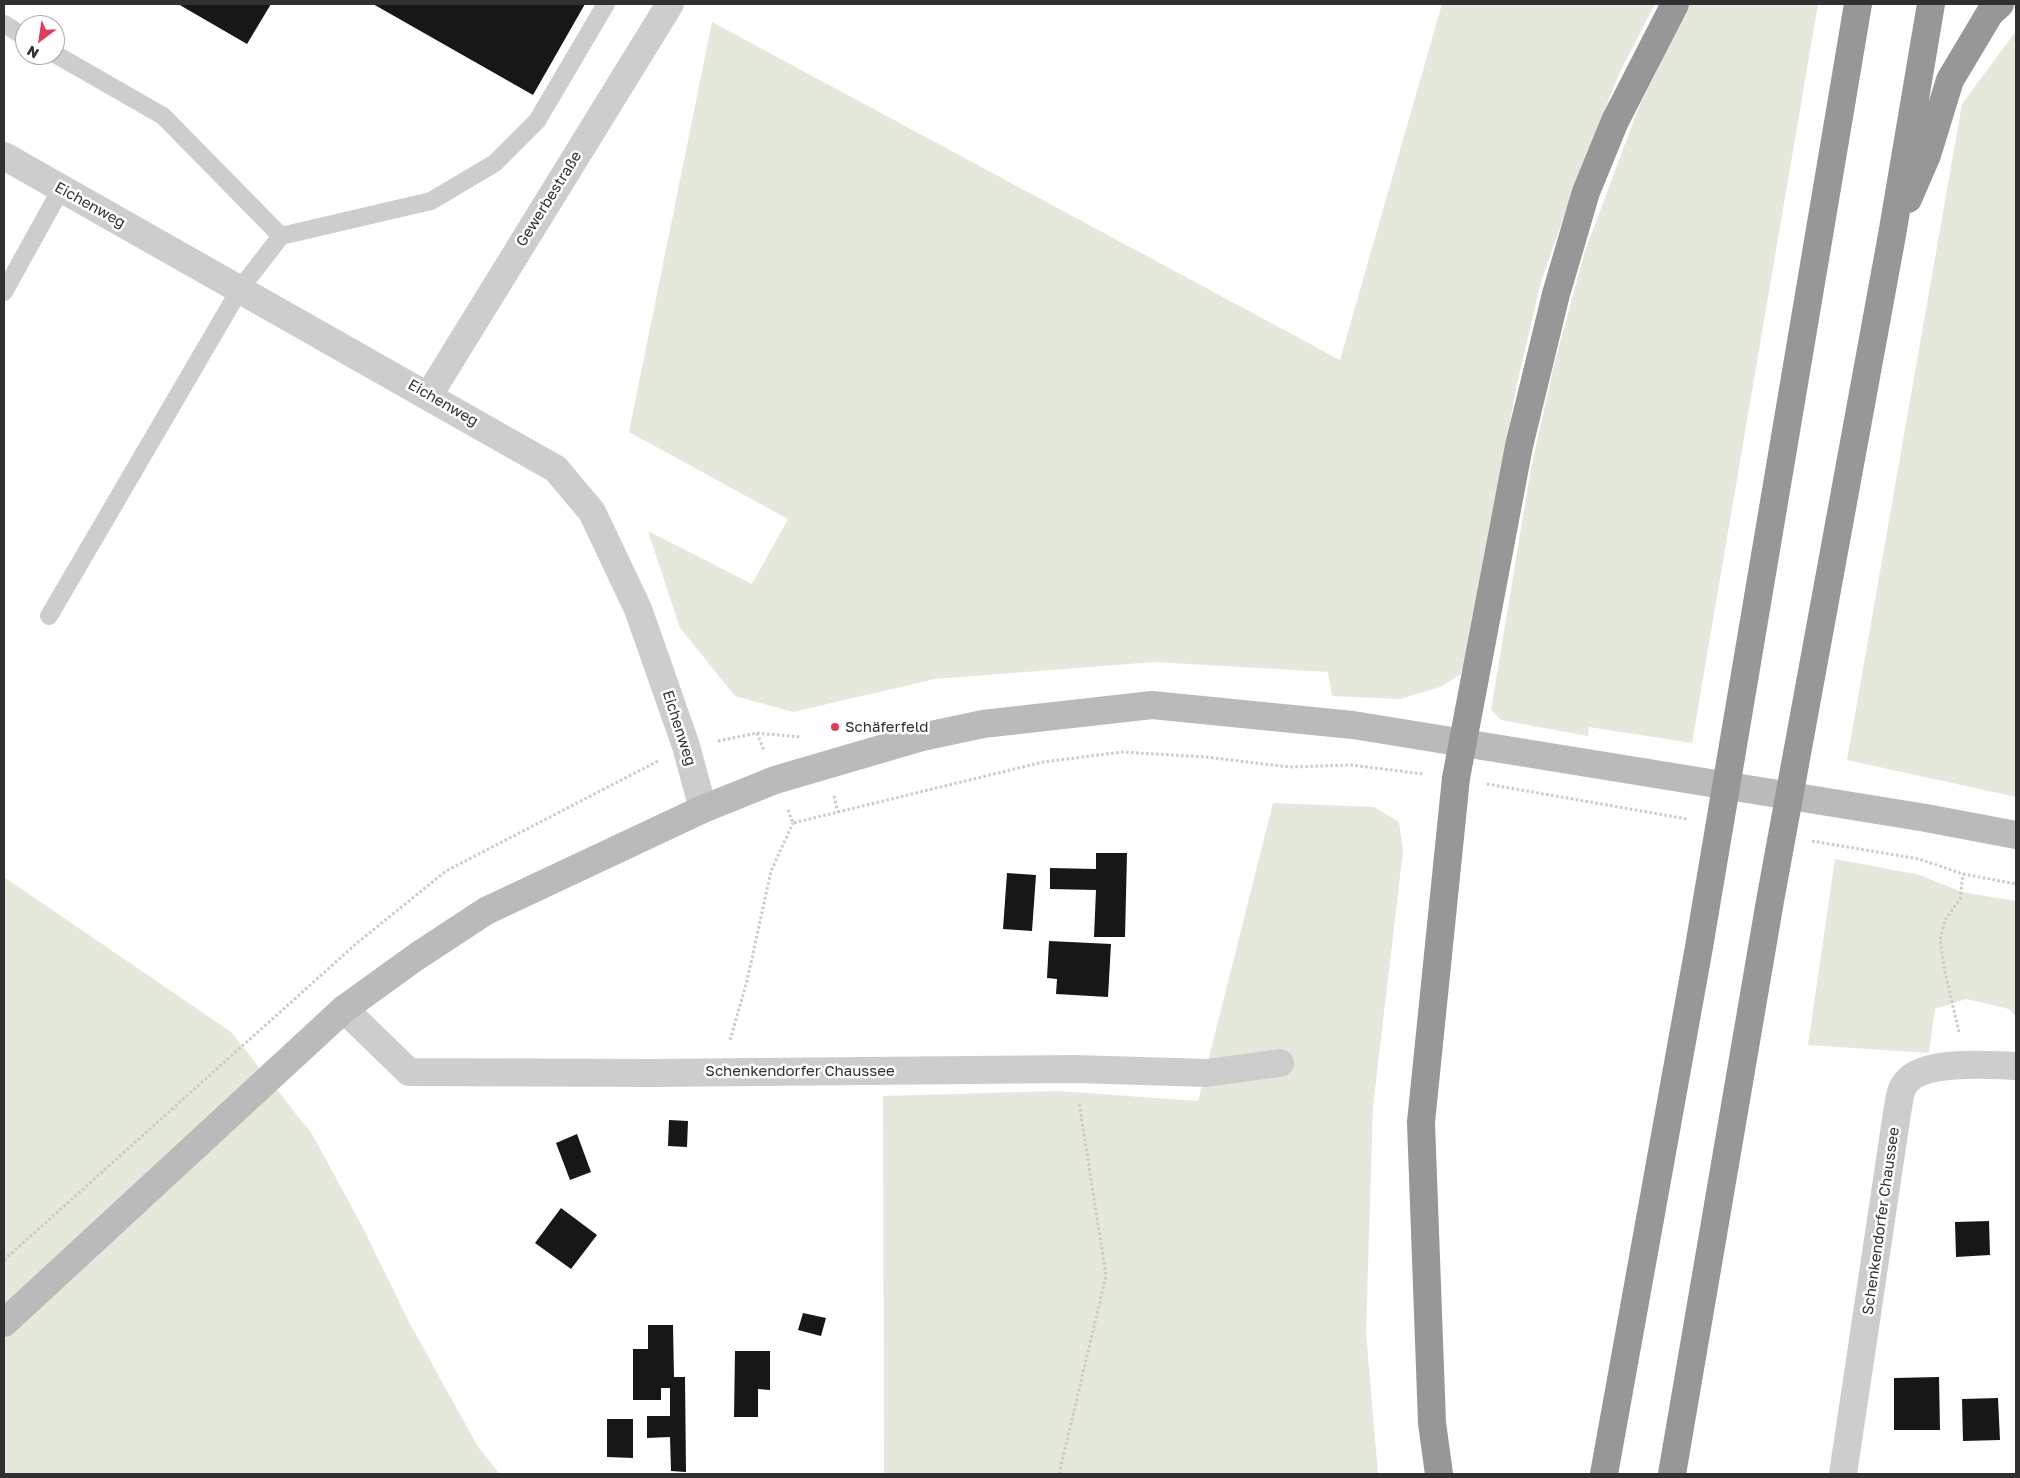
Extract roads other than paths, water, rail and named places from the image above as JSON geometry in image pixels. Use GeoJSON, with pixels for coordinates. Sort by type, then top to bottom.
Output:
{"type":"FeatureCollection","features":[{"type":"Feature","properties":{"kind":"highway"},"geometry":{"type":"LineString","coordinates":[[1439,1474],[1432,1423],[1421,1122],[1456,778],[1519,446],[1533,380],[1559,285],[1586,192],[1615,121],[1675,4]]}},
{"type":"Feature","properties":{"kind":"highway"},"geometry":{"type":"LineString","coordinates":[[1604,1474],[1699,947],[1858,4]]}},
{"type":"Feature","properties":{"kind":"highway"},"geometry":{"type":"LineString","coordinates":[[1672,1474],[1772,892],[1892,235],[1931,4]]}},
{"type":"Feature","properties":{"kind":"highway"},"geometry":{"type":"LineString","coordinates":[[1892,235],[1928,155],[1950,80],[1990,12],[2000,4]]}},
{"type":"Feature","properties":{"kind":"main road"},"geometry":{"type":"LineString","coordinates":[[4,1323],[344,1009],[416,957],[486,911],[703,809],[775,780],[913,739],[983,724],[1152,705],[1353,725],[1926,818],[2016,835]]}},
{"type":"Feature","properties":{"kind":"street","name":"Gewerbestraße"},"geometry":{"type":"LineString","coordinates":[[429,395],[670,4]]}},
{"type":"Feature","properties":{"kind":"street","name":"Eichenweg"},"geometry":{"type":"LineString","coordinates":[[4,156],[556,468],[592,512],[638,608],[686,746],[703,809]]}},
{"type":"Feature","properties":{"kind":"street","name":"Schenkendorfer Chaussee"},"geometry":{"type":"LineString","coordinates":[[344,1009],[409,1072],[1074,1069],[1207,1073],[1280,1063]]}},
{"type":"Feature","properties":{"kind":"street","name":"Schenkendorfer Chaussee"},"geometry":{"type":"LineString","coordinates":[[1843,1474],[1894,1133],[1903,1086],[1915,1073],[1939,1068],[1967,1064],[2016,1066]]}},
{"type":"Feature","properties":{"kind":"lane"},"geometry":{"type":"LineString","coordinates":[[49,616],[240,289],[281,236],[431,201],[495,163],[537,120],[606,4]]}},
{"type":"Feature","properties":{"kind":"lane"},"geometry":{"type":"LineString","coordinates":[[4,24],[15,31]]}},
{"type":"Feature","properties":{"kind":"lane"},"geometry":{"type":"LineString","coordinates":[[65,60],[163,116],[281,236]]}},
{"type":"Feature","properties":{"kind":"lane"},"geometry":{"type":"LineString","coordinates":[[4,292],[61,189]]}},
{"type":"Feature","properties":{"kind":"place","name":"Schäferfeld"},"geometry":{"type":"Point","coordinates":[835,727]}}]}
